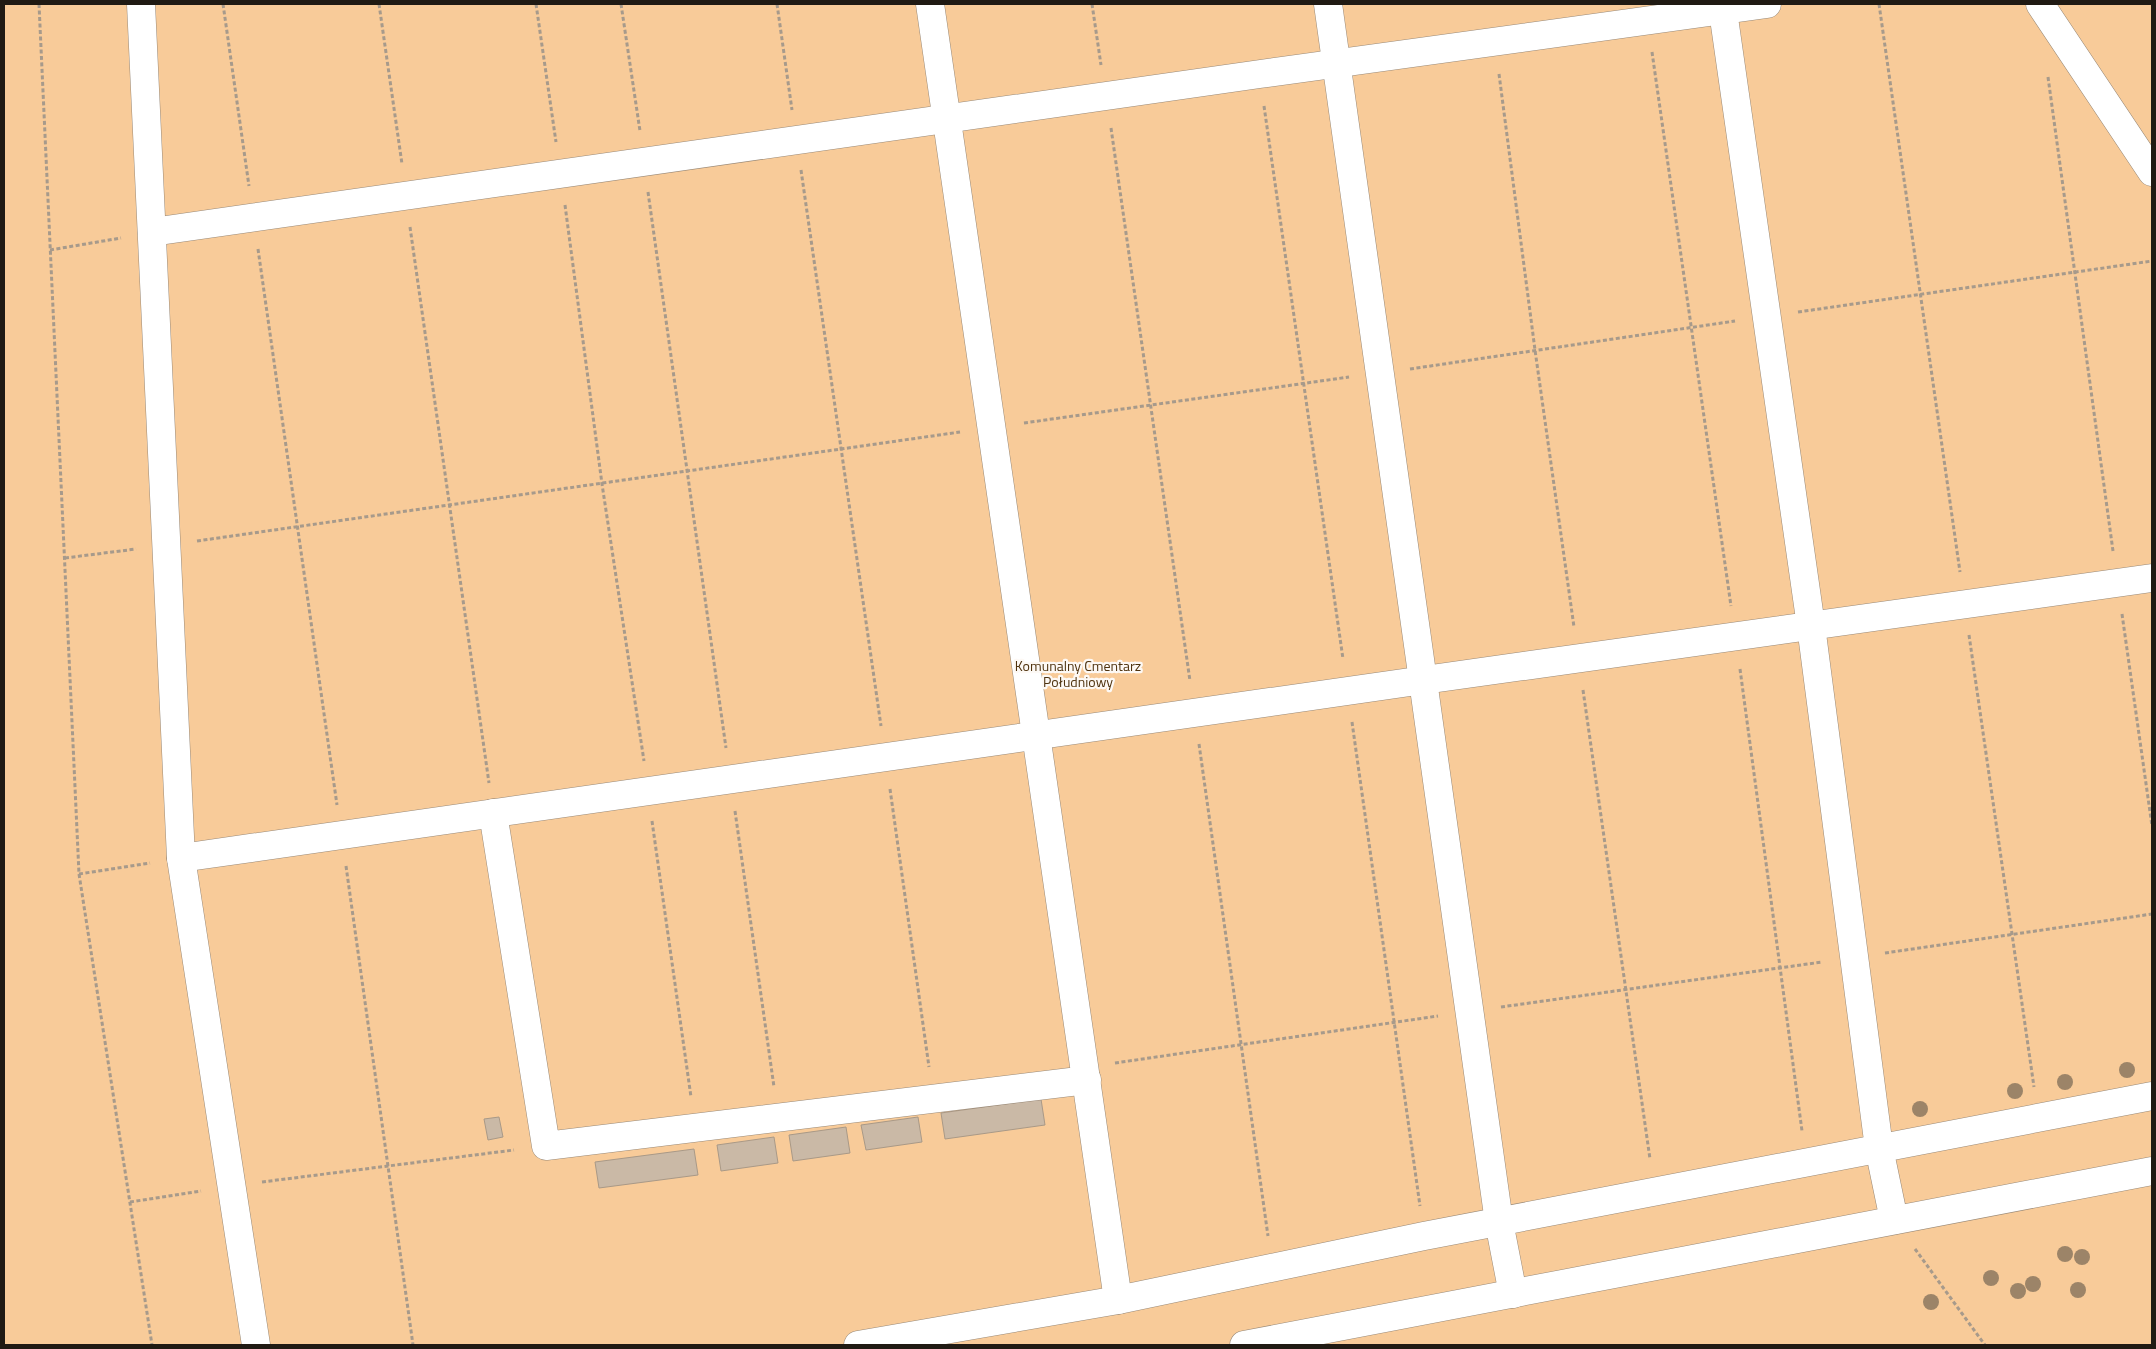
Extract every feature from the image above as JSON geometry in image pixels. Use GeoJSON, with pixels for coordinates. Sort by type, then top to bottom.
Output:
{"type":"FeatureCollection","features":[{"type":"Feature","properties":{"kind":"street"},"geometry":{"type":"LineString","coordinates":[[142,4],[181,858],[256,1345]]}},
{"type":"Feature","properties":{"kind":"street"},"geometry":{"type":"LineString","coordinates":[[930,4],[1118,1300]]}},
{"type":"Feature","properties":{"kind":"street"},"geometry":{"type":"LineString","coordinates":[[1328,4],[1499,1222],[1514,1294]]}},
{"type":"Feature","properties":{"kind":"street"},"geometry":{"type":"LineString","coordinates":[[152,232],[948,120],[1722,7],[1767,4]]}},
{"type":"Feature","properties":{"kind":"street"},"geometry":{"type":"LineString","coordinates":[[2040,4],[2152,172]]}},
{"type":"Feature","properties":{"kind":"street"},"geometry":{"type":"LineString","coordinates":[[1722,7],[1811,626],[1879,1148],[1894,1220]]}},
{"type":"Feature","properties":{"kind":"street"},"geometry":{"type":"LineString","coordinates":[[181,858],[2152,578]]}},
{"type":"Feature","properties":{"kind":"street"},"geometry":{"type":"LineString","coordinates":[[494,813],[546,1146],[934,1099],[1086,1074]]}},
{"type":"Feature","properties":{"kind":"street"},"geometry":{"type":"LineString","coordinates":[[858,1345],[1118,1300],[1272,1266],[1424,1236],[2152,1096]]}},
{"type":"Feature","properties":{"kind":"street"},"geometry":{"type":"LineString","coordinates":[[1244,1345],[2152,1171]]}},
{"type":"Feature","properties":{"kind":"path"},"geometry":{"type":"LineString","coordinates":[[39,4],[79,874],[152,1345]]}},
{"type":"Feature","properties":{"kind":"path"},"geometry":{"type":"LineString","coordinates":[[223,4],[413,1345]]}},
{"type":"Feature","properties":{"kind":"path"},"geometry":{"type":"LineString","coordinates":[[379,4],[494,813]]}},
{"type":"Feature","properties":{"kind":"path"},"geometry":{"type":"LineString","coordinates":[[536,4],[602,484],[696,1128]]}},
{"type":"Feature","properties":{"kind":"path"},"geometry":{"type":"LineString","coordinates":[[621,4],[778,1117]]}},
{"type":"Feature","properties":{"kind":"path"},"geometry":{"type":"LineString","coordinates":[[777,4],[934,1099]]}},
{"type":"Feature","properties":{"kind":"path"},"geometry":{"type":"LineString","coordinates":[[1092,4],[1272,1266]]}},
{"type":"Feature","properties":{"kind":"path"},"geometry":{"type":"LineString","coordinates":[[2048,71],[2117,583],[2152,826]]}},
{"type":"Feature","properties":{"kind":"path"},"geometry":{"type":"LineString","coordinates":[[1260,74],[1424,1236]]}},
{"type":"Feature","properties":{"kind":"path"},"geometry":{"type":"LineString","coordinates":[[50,250],[152,232]]}},
{"type":"Feature","properties":{"kind":"path"},"geometry":{"type":"LineString","coordinates":[[65,558],[602,484],[2152,261]]}},
{"type":"Feature","properties":{"kind":"path"},"geometry":{"type":"LineString","coordinates":[[79,874],[181,858]]}},
{"type":"Feature","properties":{"kind":"path"},"geometry":{"type":"LineString","coordinates":[[1086,1074],[1241,1044],[1855,958],[2152,914]]}},
{"type":"Feature","properties":{"kind":"path"},"geometry":{"type":"LineString","coordinates":[[130,1202],[232,1186],[546,1146]]}},
{"type":"Feature","properties":{"kind":"path"},"geometry":{"type":"LineString","coordinates":[[1894,1220],[1985,1345]]}},
{"type":"Feature","properties":{"kind":"green space","name":"Komunalny Cmentarz Południowy"},"geometry":{"type":"Polygon","coordinates":[[[4,4],[2152,4],[2152,1345],[4,1345],[4,4]]]}},
{"type":"Feature","properties":{"kind":"building"},"geometry":{"type":"Polygon","coordinates":[[[1041,1099],[1045,1125],[945,1139],[941,1113],[1041,1099]]]}},
{"type":"Feature","properties":{"kind":"building"},"geometry":{"type":"Polygon","coordinates":[[[499,1117],[503,1137],[488,1140],[484,1119],[499,1117]]]}},
{"type":"Feature","properties":{"kind":"building"},"geometry":{"type":"Polygon","coordinates":[[[918,1117],[922,1142],[866,1150],[861,1125],[918,1117]]]}},
{"type":"Feature","properties":{"kind":"building"},"geometry":{"type":"Polygon","coordinates":[[[846,1127],[850,1153],[793,1161],[789,1135],[846,1127]]]}},
{"type":"Feature","properties":{"kind":"building"},"geometry":{"type":"Polygon","coordinates":[[[774,1137],[778,1163],[721,1171],[717,1145],[774,1137]]]}},
{"type":"Feature","properties":{"kind":"building"},"geometry":{"type":"Polygon","coordinates":[[[694,1149],[698,1175],[599,1188],[595,1162],[694,1149]]]}}]}
